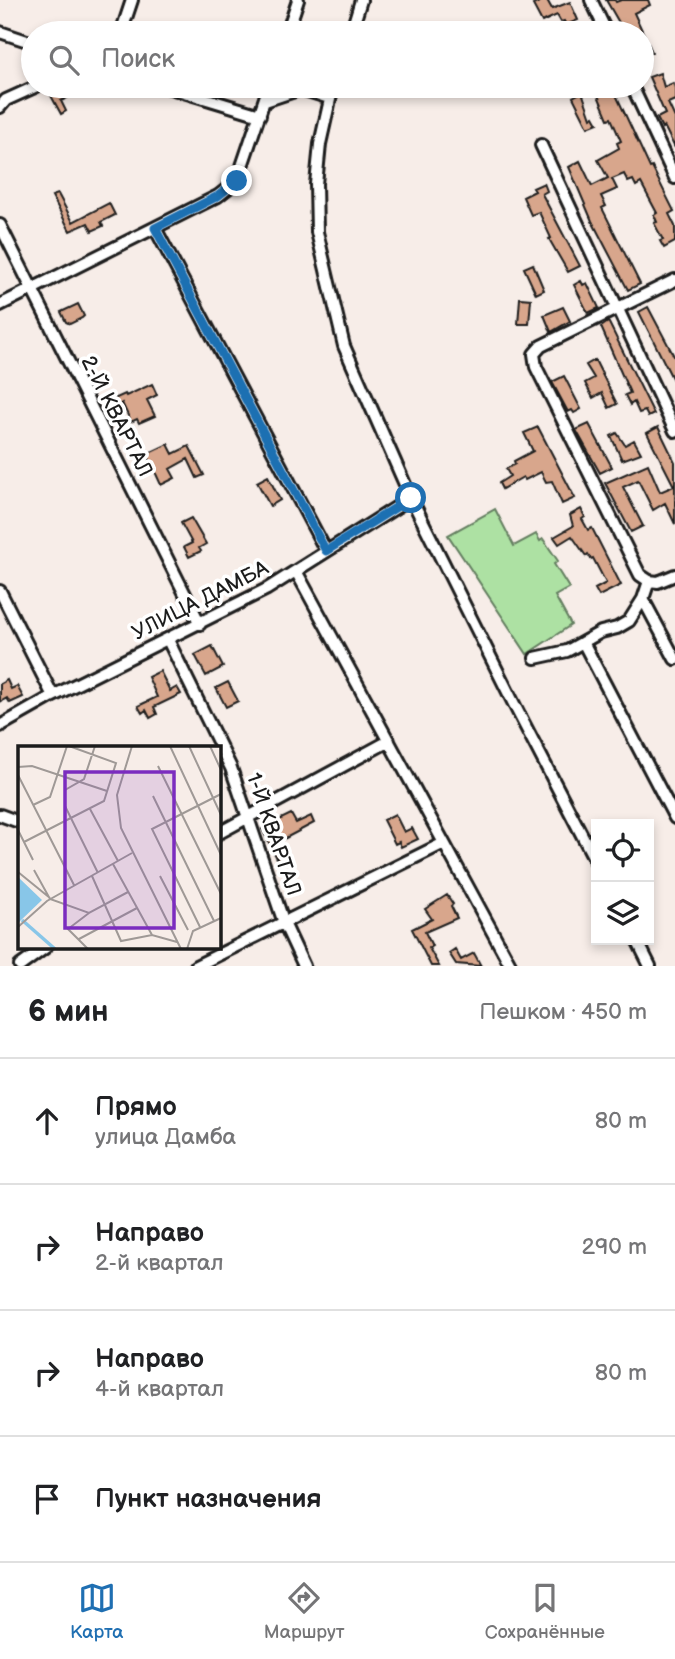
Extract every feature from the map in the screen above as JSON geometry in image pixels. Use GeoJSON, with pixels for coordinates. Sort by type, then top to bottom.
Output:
{"type":"FeatureCollection","features":[{"type":"Feature","properties":{"kind":"street"},"geometry":{"type":"LineString","coordinates":[[125,21],[132,0]]}},
{"type":"Feature","properties":{"kind":"street"},"geometry":{"type":"LineString","coordinates":[[291,21],[298,0]]}},
{"type":"Feature","properties":{"kind":"street"},"geometry":{"type":"LineString","coordinates":[[355,21],[362,0]]}},
{"type":"Feature","properties":{"kind":"street"},"geometry":{"type":"LineString","coordinates":[[591,0],[601,21]]}},
{"type":"Feature","properties":{"kind":"street"},"geometry":{"type":"LineString","coordinates":[[0,32],[21,39]]}},
{"type":"Feature","properties":{"kind":"street"},"geometry":{"type":"LineString","coordinates":[[0,107],[6,100],[21,93]]}},
{"type":"Feature","properties":{"kind":"street"},"geometry":{"type":"LineString","coordinates":[[204,98],[260,115]]}},
{"type":"Feature","properties":{"kind":"street"},"geometry":{"type":"LineString","coordinates":[[0,305],[218,196],[237,181],[265,98]]}},
{"type":"Feature","properties":{"kind":"street"},"geometry":{"type":"LineString","coordinates":[[264,101],[273,98]]}},
{"type":"Feature","properties":{"kind":"street"},"geometry":{"type":"LineString","coordinates":[[330,98],[320,144],[316,184],[317,232],[344,346],[411,498],[591,852]]}},
{"type":"Feature","properties":{"kind":"street"},"geometry":{"type":"LineString","coordinates":[[638,98],[675,177]]}},
{"type":"Feature","properties":{"kind":"street"},"geometry":{"type":"LineString","coordinates":[[541,145],[675,431]]}},
{"type":"Feature","properties":{"kind":"street","name":"2-Й КВАРТАЛ"},"geometry":{"type":"LineString","coordinates":[[0,225],[200,624]]}},
{"type":"Feature","properties":{"kind":"street"},"geometry":{"type":"LineString","coordinates":[[155,228],[326,551]]}},
{"type":"Feature","properties":{"kind":"street"},"geometry":{"type":"LineString","coordinates":[[675,280],[541,346],[534,354],[536,367],[640,575],[649,581],[658,582],[675,575]]}},
{"type":"Feature","properties":{"kind":"street","name":"УЛИЦА ДАМБА"},"geometry":{"type":"LineString","coordinates":[[0,726],[53,696],[267,589],[411,498]]}},
{"type":"Feature","properties":{"kind":"street"},"geometry":{"type":"LineString","coordinates":[[296,571],[512,966]]}},
{"type":"Feature","properties":{"kind":"street"},"geometry":{"type":"LineString","coordinates":[[535,658],[567,651],[629,621],[643,598],[649,581]]}},
{"type":"Feature","properties":{"kind":"street"},"geometry":{"type":"LineString","coordinates":[[0,591],[53,696]]}},
{"type":"Feature","properties":{"kind":"street"},"geometry":{"type":"LineString","coordinates":[[643,598],[675,659]]}},
{"type":"Feature","properties":{"kind":"street","name":"1-Й КВАРТАЛ"},"geometry":{"type":"LineString","coordinates":[[168,640],[231,768],[284,923],[304,966]]}},
{"type":"Feature","properties":{"kind":"street"},"geometry":{"type":"LineString","coordinates":[[583,642],[675,818]]}},
{"type":"Feature","properties":{"kind":"street"},"geometry":{"type":"LineString","coordinates":[[220,832],[389,741]]}},
{"type":"Feature","properties":{"kind":"street"},"geometry":{"type":"LineString","coordinates":[[0,815],[18,822]]}},
{"type":"Feature","properties":{"kind":"street"},"geometry":{"type":"LineString","coordinates":[[196,966],[444,843]]}},
{"type":"Feature","properties":{"kind":"street"},"geometry":{"type":"LineString","coordinates":[[640,945],[650,966]]}},
{"type":"Feature","properties":{"kind":"street"},"geometry":{"type":"LineString","coordinates":[[20,966],[45,948]]}},
{"type":"Feature","properties":{"kind":"green space"},"geometry":{"type":"Polygon","coordinates":[[[495,509],[514,546],[536,534],[540,541],[543,539],[558,561],[554,564],[569,588],[555,596],[571,625],[527,654],[448,535],[495,509]]]}},
{"type":"Feature","properties":{"kind":"building"},"geometry":{"type":"Polygon","coordinates":[[[547,0],[552,9],[570,2],[578,20],[560,21],[557,15],[541,21],[533,5],[547,0]]]}},
{"type":"Feature","properties":{"kind":"building"},"geometry":{"type":"Polygon","coordinates":[[[606,0],[648,0],[650,5],[634,13],[638,21],[618,21],[606,0]]]}},
{"type":"Feature","properties":{"kind":"building"},"geometry":{"type":"Polygon","coordinates":[[[660,73],[664,87],[673,83],[675,88],[675,100],[668,103],[675,118],[675,148],[657,118],[665,114],[654,89],[654,75],[660,73]]]}},
{"type":"Feature","properties":{"kind":"building"},"geometry":{"type":"Polygon","coordinates":[[[52,98],[67,98],[61,101],[66,111],[61,114],[52,98]]]}},
{"type":"Feature","properties":{"kind":"building"},"geometry":{"type":"Polygon","coordinates":[[[574,98],[584,98],[591,118],[594,116],[598,123],[588,127],[574,98]]]}},
{"type":"Feature","properties":{"kind":"building"},"geometry":{"type":"Polygon","coordinates":[[[599,98],[618,98],[650,168],[652,167],[674,211],[669,214],[675,226],[675,242],[664,248],[654,223],[657,222],[654,215],[657,213],[641,183],[636,186],[633,180],[628,182],[624,174],[612,179],[617,189],[601,196],[606,206],[602,208],[640,284],[628,290],[592,221],[569,167],[580,161],[592,186],[608,178],[598,160],[619,148],[617,143],[621,141],[611,118],[608,119],[599,98]]]}},
{"type":"Feature","properties":{"kind":"building"},"geometry":{"type":"Polygon","coordinates":[[[544,183],[547,191],[542,194],[580,266],[568,272],[549,239],[551,238],[539,212],[531,215],[523,197],[544,183]]]}},
{"type":"Feature","properties":{"kind":"building"},"geometry":{"type":"Polygon","coordinates":[[[58,194],[73,222],[109,203],[115,215],[101,222],[103,226],[92,231],[88,223],[70,231],[52,196],[58,194]]]}},
{"type":"Feature","properties":{"kind":"building"},"geometry":{"type":"Polygon","coordinates":[[[533,264],[544,290],[536,294],[524,268],[533,264]]]}},
{"type":"Feature","properties":{"kind":"building"},"geometry":{"type":"Polygon","coordinates":[[[581,281],[583,285],[587,283],[599,308],[588,313],[574,285],[581,281]]]}},
{"type":"Feature","properties":{"kind":"building"},"geometry":{"type":"Polygon","coordinates":[[[520,298],[531,299],[529,324],[518,324],[520,298]]]}},
{"type":"Feature","properties":{"kind":"building"},"geometry":{"type":"Polygon","coordinates":[[[78,304],[84,316],[70,324],[66,322],[61,312],[78,304]]]}},
{"type":"Feature","properties":{"kind":"building"},"geometry":{"type":"Polygon","coordinates":[[[563,307],[570,321],[551,332],[544,315],[563,307]]]}},
{"type":"Feature","properties":{"kind":"building"},"geometry":{"type":"Polygon","coordinates":[[[648,307],[675,358],[675,384],[639,312],[648,307]]]}},
{"type":"Feature","properties":{"kind":"building"},"geometry":{"type":"Polygon","coordinates":[[[608,322],[654,414],[648,417],[645,411],[639,413],[634,402],[630,405],[625,395],[630,393],[601,327],[608,322]]]}},
{"type":"Feature","properties":{"kind":"building"},"geometry":{"type":"Polygon","coordinates":[[[595,360],[617,404],[609,408],[602,393],[593,398],[585,383],[594,378],[586,365],[595,360]]]}},
{"type":"Feature","properties":{"kind":"building"},"geometry":{"type":"Polygon","coordinates":[[[564,376],[581,409],[574,413],[572,410],[568,412],[552,382],[564,376]]]}},
{"type":"Feature","properties":{"kind":"building"},"geometry":{"type":"Polygon","coordinates":[[[152,384],[157,395],[147,400],[155,416],[139,423],[137,419],[131,422],[122,403],[117,406],[114,399],[152,384]]]}},
{"type":"Feature","properties":{"kind":"building"},"geometry":{"type":"Polygon","coordinates":[[[589,424],[612,467],[600,473],[576,430],[589,424]]]}},
{"type":"Feature","properties":{"kind":"building"},"geometry":{"type":"Polygon","coordinates":[[[538,427],[575,498],[562,504],[552,481],[546,482],[541,472],[525,480],[523,477],[502,489],[499,483],[510,476],[506,469],[515,464],[514,461],[533,451],[524,433],[538,427]]]}},
{"type":"Feature","properties":{"kind":"building"},"geometry":{"type":"Polygon","coordinates":[[[658,427],[675,462],[675,524],[665,503],[653,510],[638,480],[623,487],[643,526],[631,532],[605,483],[648,464],[660,492],[674,486],[647,433],[658,427]]]}},
{"type":"Feature","properties":{"kind":"building"},"geometry":{"type":"Polygon","coordinates":[[[617,433],[625,445],[634,440],[641,453],[622,460],[611,436],[617,433]]]}},
{"type":"Feature","properties":{"kind":"building"},"geometry":{"type":"Polygon","coordinates":[[[168,444],[173,454],[189,446],[204,475],[197,478],[188,459],[170,469],[175,478],[161,485],[147,454],[168,444]]]}},
{"type":"Feature","properties":{"kind":"building"},"geometry":{"type":"Polygon","coordinates":[[[268,476],[280,500],[270,506],[257,482],[268,476]]]}},
{"type":"Feature","properties":{"kind":"building"},"geometry":{"type":"Polygon","coordinates":[[[581,509],[585,517],[582,519],[588,530],[592,528],[621,585],[599,596],[595,589],[606,583],[593,558],[588,554],[586,556],[572,536],[559,544],[554,537],[573,526],[570,515],[581,509]]]}},
{"type":"Feature","properties":{"kind":"building"},"geometry":{"type":"Polygon","coordinates":[[[191,518],[206,544],[199,548],[201,551],[189,557],[184,547],[192,543],[181,523],[191,518]]]}},
{"type":"Feature","properties":{"kind":"building"},"geometry":{"type":"Polygon","coordinates":[[[212,646],[223,667],[206,676],[195,655],[212,646]]]}},
{"type":"Feature","properties":{"kind":"building"},"geometry":{"type":"Polygon","coordinates":[[[160,671],[170,691],[177,687],[181,694],[154,707],[157,714],[150,718],[146,710],[142,713],[138,706],[157,697],[148,677],[160,671]]]}},
{"type":"Feature","properties":{"kind":"building"},"geometry":{"type":"Polygon","coordinates":[[[7,680],[11,689],[17,686],[23,697],[10,703],[7,698],[0,702],[0,684],[7,680]]]}},
{"type":"Feature","properties":{"kind":"building"},"geometry":{"type":"Polygon","coordinates":[[[228,682],[238,701],[226,707],[216,688],[228,682]]]}},
{"type":"Feature","properties":{"kind":"building"},"geometry":{"type":"Polygon","coordinates":[[[291,814],[296,823],[311,816],[314,823],[278,842],[287,860],[280,864],[262,829],[269,825],[265,818],[270,815],[275,822],[291,814]]]}},
{"type":"Feature","properties":{"kind":"building"},"geometry":{"type":"Polygon","coordinates":[[[395,814],[404,832],[412,828],[418,839],[401,847],[399,842],[395,844],[383,820],[395,814]]]}},
{"type":"Feature","properties":{"kind":"building"},"geometry":{"type":"Polygon","coordinates":[[[447,895],[457,918],[425,932],[432,946],[429,948],[439,966],[431,966],[412,929],[432,919],[425,909],[447,895]]]}},
{"type":"Feature","properties":{"kind":"building"},"geometry":{"type":"Polygon","coordinates":[[[455,949],[461,960],[474,953],[481,966],[456,964],[449,953],[455,949]]]}},
{"type":"Feature","properties":{"kind":"route"},"geometry":{"type":"LineString","coordinates":[[237,181],[218,196],[155,228],[326,551],[411,498]]}}]}
